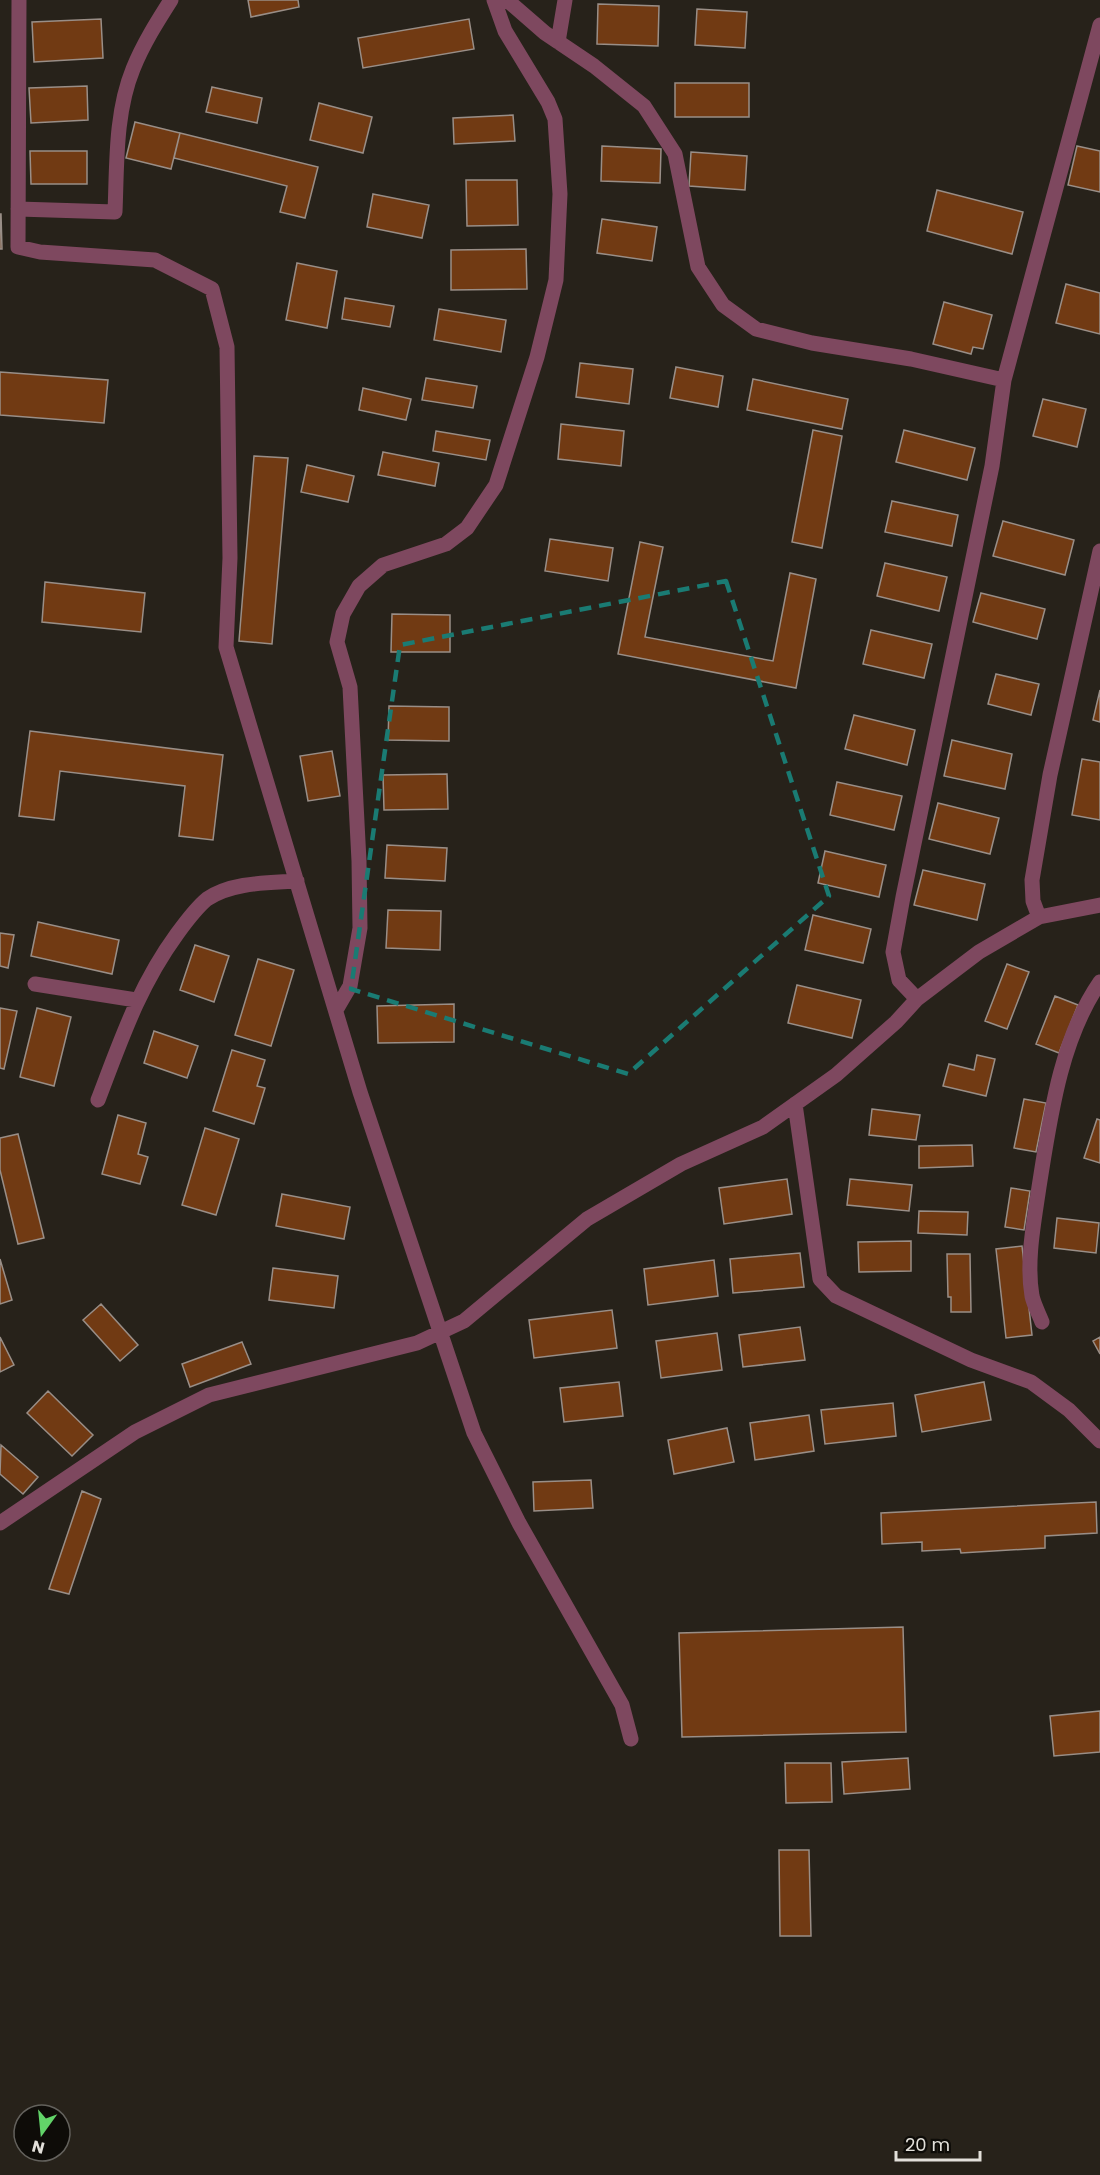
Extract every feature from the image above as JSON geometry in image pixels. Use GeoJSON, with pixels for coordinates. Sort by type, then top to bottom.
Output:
{"type":"FeatureCollection","features":[{"type":"Feature","properties":{"kind":"street"},"geometry":{"type":"LineString","coordinates":[[19,0],[18,247],[40,252],[155,260],[212,289],[227,347],[230,558],[226,647],[336,1010],[439,1334],[474,1433],[519,1523],[622,1704],[632,1739]]}},
{"type":"Feature","properties":{"kind":"street"},"geometry":{"type":"LineString","coordinates":[[18,208],[115,212],[120,120],[132,71],[147,39],[171,0]]}},
{"type":"Feature","properties":{"kind":"street"},"geometry":{"type":"LineString","coordinates":[[336,1010],[350,986],[360,928],[350,687],[337,642],[343,614],[359,586],[383,565],[446,544],[467,528],[496,485],[537,357],[556,280],[560,194],[555,119],[506,31],[494,0]]}},
{"type":"Feature","properties":{"kind":"street"},"geometry":{"type":"LineString","coordinates":[[507,0],[558,42],[644,106],[675,154],[698,267],[723,305],[756,329],[812,343],[911,359],[1004,380]]}},
{"type":"Feature","properties":{"kind":"street"},"geometry":{"type":"LineString","coordinates":[[558,42],[565,0]]}},
{"type":"Feature","properties":{"kind":"street"},"geometry":{"type":"LineString","coordinates":[[917,999],[899,980],[893,952],[993,456],[1004,380],[1100,25]]}},
{"type":"Feature","properties":{"kind":"street"},"geometry":{"type":"LineString","coordinates":[[1039,917],[1033,901],[1032,880],[1050,776],[1100,551]]}},
{"type":"Feature","properties":{"kind":"street"},"geometry":{"type":"LineString","coordinates":[[98,1100],[136,1000],[158,961],[207,899],[241,886],[297,881]]}},
{"type":"Feature","properties":{"kind":"street"},"geometry":{"type":"LineString","coordinates":[[0,1523],[135,1432],[209,1395],[417,1343],[464,1321],[587,1219],[681,1164],[763,1127],[836,1076],[896,1022],[917,999],[979,952],[1039,917],[1100,905]]}},
{"type":"Feature","properties":{"kind":"street"},"geometry":{"type":"LineString","coordinates":[[1042,1322],[1032,1296],[1031,1237],[1044,1152],[1064,1063],[1100,982]]}},
{"type":"Feature","properties":{"kind":"street"},"geometry":{"type":"LineString","coordinates":[[35,984],[136,1000]]}},
{"type":"Feature","properties":{"kind":"street"},"geometry":{"type":"LineString","coordinates":[[795,1104],[820,1280],[836,1296],[971,1360],[1031,1382],[1069,1410],[1100,1442]]}},
{"type":"Feature","properties":{"kind":"highlighted area"},"geometry":{"type":"Polygon","coordinates":[[[726,581],[829,896],[628,1074],[351,989],[400,645],[726,581]]]}},
{"type":"Feature","properties":{"kind":"building"},"geometry":{"type":"Polygon","coordinates":[[[248,0],[298,0],[299,7],[251,17],[248,0]]]}},
{"type":"Feature","properties":{"kind":"building"},"geometry":{"type":"Polygon","coordinates":[[[598,4],[659,6],[658,46],[597,44],[598,4]]]}},
{"type":"Feature","properties":{"kind":"building"},"geometry":{"type":"Polygon","coordinates":[[[697,9],[747,12],[745,48],[695,45],[697,9]]]}},
{"type":"Feature","properties":{"kind":"building"},"geometry":{"type":"Polygon","coordinates":[[[101,19],[103,58],[34,62],[32,22],[101,19]]]}},
{"type":"Feature","properties":{"kind":"building"},"geometry":{"type":"Polygon","coordinates":[[[469,19],[474,49],[363,68],[358,38],[469,19]]]}},
{"type":"Feature","properties":{"kind":"building"},"geometry":{"type":"Polygon","coordinates":[[[675,83],[749,83],[749,117],[675,117],[675,83]]]}},
{"type":"Feature","properties":{"kind":"building"},"geometry":{"type":"Polygon","coordinates":[[[87,86],[88,120],[31,123],[29,88],[87,86]]]}},
{"type":"Feature","properties":{"kind":"building"},"geometry":{"type":"Polygon","coordinates":[[[212,87],[262,98],[257,123],[206,112],[212,87]]]}},
{"type":"Feature","properties":{"kind":"building"},"geometry":{"type":"Polygon","coordinates":[[[319,103],[372,117],[363,153],[310,140],[319,103]]]}},
{"type":"Feature","properties":{"kind":"building"},"geometry":{"type":"Polygon","coordinates":[[[513,115],[515,141],[454,144],[453,118],[513,115]]]}},
{"type":"Feature","properties":{"kind":"building"},"geometry":{"type":"Polygon","coordinates":[[[135,122],[180,133],[171,169],[126,158],[135,122]]]}},
{"type":"Feature","properties":{"kind":"building"},"geometry":{"type":"Polygon","coordinates":[[[180,133],[318,167],[305,218],[280,212],[287,186],[174,158],[180,133]]]}},
{"type":"Feature","properties":{"kind":"building"},"geometry":{"type":"Polygon","coordinates":[[[602,146],[661,149],[660,183],[601,181],[602,146]]]}},
{"type":"Feature","properties":{"kind":"building"},"geometry":{"type":"Polygon","coordinates":[[[1077,146],[1100,151],[1100,192],[1068,185],[1077,146]]]}},
{"type":"Feature","properties":{"kind":"building"},"geometry":{"type":"Polygon","coordinates":[[[30,151],[87,151],[87,184],[31,184],[30,151]]]}},
{"type":"Feature","properties":{"kind":"building"},"geometry":{"type":"Polygon","coordinates":[[[691,152],[747,156],[745,190],[689,186],[691,152]]]}},
{"type":"Feature","properties":{"kind":"building"},"geometry":{"type":"Polygon","coordinates":[[[466,180],[517,180],[518,225],[467,226],[466,180]]]}},
{"type":"Feature","properties":{"kind":"building"},"geometry":{"type":"Polygon","coordinates":[[[937,190],[1023,212],[1012,254],[927,231],[937,190]]]}},
{"type":"Feature","properties":{"kind":"building"},"geometry":{"type":"Polygon","coordinates":[[[373,194],[429,205],[422,238],[367,227],[373,194]]]}},
{"type":"Feature","properties":{"kind":"building"},"geometry":{"type":"Polygon","coordinates":[[[1,214],[2,249],[0,249],[1,214]]]}},
{"type":"Feature","properties":{"kind":"building"},"geometry":{"type":"Polygon","coordinates":[[[602,219],[657,227],[652,261],[597,253],[602,219]]]}},
{"type":"Feature","properties":{"kind":"building"},"geometry":{"type":"Polygon","coordinates":[[[526,249],[527,289],[451,290],[451,250],[526,249]]]}},
{"type":"Feature","properties":{"kind":"building"},"geometry":{"type":"Polygon","coordinates":[[[297,263],[337,271],[327,328],[286,320],[297,263]]]}},
{"type":"Feature","properties":{"kind":"building"},"geometry":{"type":"Polygon","coordinates":[[[1066,284],[1100,293],[1100,334],[1056,323],[1066,284]]]}},
{"type":"Feature","properties":{"kind":"building"},"geometry":{"type":"Polygon","coordinates":[[[345,298],[394,306],[390,327],[342,319],[345,298]]]}},
{"type":"Feature","properties":{"kind":"building"},"geometry":{"type":"Polygon","coordinates":[[[944,302],[992,315],[983,349],[973,347],[971,354],[933,344],[944,302]]]}},
{"type":"Feature","properties":{"kind":"building"},"geometry":{"type":"Polygon","coordinates":[[[439,309],[506,320],[501,352],[434,340],[439,309]]]}},
{"type":"Feature","properties":{"kind":"building"},"geometry":{"type":"Polygon","coordinates":[[[580,363],[633,369],[629,404],[576,397],[580,363]]]}},
{"type":"Feature","properties":{"kind":"building"},"geometry":{"type":"Polygon","coordinates":[[[676,367],[723,376],[718,407],[670,398],[676,367]]]}},
{"type":"Feature","properties":{"kind":"building"},"geometry":{"type":"Polygon","coordinates":[[[0,372],[108,380],[104,423],[0,415],[0,372]]]}},
{"type":"Feature","properties":{"kind":"building"},"geometry":{"type":"Polygon","coordinates":[[[426,378],[477,386],[473,408],[422,400],[426,378]]]}},
{"type":"Feature","properties":{"kind":"building"},"geometry":{"type":"Polygon","coordinates":[[[753,379],[848,399],[842,429],[747,410],[753,379]]]}},
{"type":"Feature","properties":{"kind":"building"},"geometry":{"type":"Polygon","coordinates":[[[363,388],[411,399],[406,420],[359,410],[363,388]]]}},
{"type":"Feature","properties":{"kind":"building"},"geometry":{"type":"Polygon","coordinates":[[[1043,399],[1086,409],[1077,447],[1033,436],[1043,399]]]}},
{"type":"Feature","properties":{"kind":"building"},"geometry":{"type":"Polygon","coordinates":[[[561,424],[624,431],[621,466],[558,459],[561,424]]]}},
{"type":"Feature","properties":{"kind":"building"},"geometry":{"type":"Polygon","coordinates":[[[813,430],[842,436],[822,548],[792,542],[813,430]]]}},
{"type":"Feature","properties":{"kind":"building"},"geometry":{"type":"Polygon","coordinates":[[[904,430],[975,448],[967,480],[896,462],[904,430]]]}},
{"type":"Feature","properties":{"kind":"building"},"geometry":{"type":"Polygon","coordinates":[[[436,431],[490,440],[486,460],[433,451],[436,431]]]}},
{"type":"Feature","properties":{"kind":"building"},"geometry":{"type":"Polygon","coordinates":[[[383,452],[439,463],[435,486],[378,475],[383,452]]]}},
{"type":"Feature","properties":{"kind":"building"},"geometry":{"type":"Polygon","coordinates":[[[254,456],[288,458],[272,644],[239,641],[254,456]]]}},
{"type":"Feature","properties":{"kind":"building"},"geometry":{"type":"Polygon","coordinates":[[[307,465],[354,476],[348,502],[301,492],[307,465]]]}},
{"type":"Feature","properties":{"kind":"building"},"geometry":{"type":"Polygon","coordinates":[[[892,501],[958,515],[952,546],[885,532],[892,501]]]}},
{"type":"Feature","properties":{"kind":"building"},"geometry":{"type":"Polygon","coordinates":[[[1003,521],[1074,540],[1065,575],[993,556],[1003,521]]]}},
{"type":"Feature","properties":{"kind":"building"},"geometry":{"type":"Polygon","coordinates":[[[550,539],[613,548],[608,581],[545,571],[550,539]]]}},
{"type":"Feature","properties":{"kind":"building"},"geometry":{"type":"Polygon","coordinates":[[[640,542],[663,547],[645,637],[773,661],[790,573],[816,579],[796,688],[618,654],[640,542]]]}},
{"type":"Feature","properties":{"kind":"building"},"geometry":{"type":"Polygon","coordinates":[[[885,563],[947,577],[939,611],[877,596],[885,563]]]}},
{"type":"Feature","properties":{"kind":"building"},"geometry":{"type":"Polygon","coordinates":[[[45,582],[145,593],[141,632],[42,622],[45,582]]]}},
{"type":"Feature","properties":{"kind":"building"},"geometry":{"type":"Polygon","coordinates":[[[981,593],[1045,609],[1037,639],[973,622],[981,593]]]}},
{"type":"Feature","properties":{"kind":"building"},"geometry":{"type":"Polygon","coordinates":[[[392,614],[450,615],[450,652],[391,652],[392,614]]]}},
{"type":"Feature","properties":{"kind":"building"},"geometry":{"type":"Polygon","coordinates":[[[871,630],[932,644],[924,678],[863,664],[871,630]]]}},
{"type":"Feature","properties":{"kind":"building"},"geometry":{"type":"Polygon","coordinates":[[[996,674],[1039,684],[1031,715],[988,704],[996,674]]]}},
{"type":"Feature","properties":{"kind":"building"},"geometry":{"type":"Polygon","coordinates":[[[1100,690],[1100,722],[1093,720],[1100,690]]]}},
{"type":"Feature","properties":{"kind":"building"},"geometry":{"type":"Polygon","coordinates":[[[389,706],[449,707],[449,741],[388,740],[389,706]]]}},
{"type":"Feature","properties":{"kind":"building"},"geometry":{"type":"Polygon","coordinates":[[[854,715],[915,730],[907,765],[845,749],[854,715]]]}},
{"type":"Feature","properties":{"kind":"building"},"geometry":{"type":"Polygon","coordinates":[[[30,731],[223,755],[213,840],[179,836],[185,786],[60,771],[54,820],[19,816],[30,731]]]}},
{"type":"Feature","properties":{"kind":"building"},"geometry":{"type":"Polygon","coordinates":[[[952,740],[1012,754],[1005,789],[944,776],[952,740]]]}},
{"type":"Feature","properties":{"kind":"building"},"geometry":{"type":"Polygon","coordinates":[[[332,751],[340,796],[308,801],[300,756],[332,751]]]}},
{"type":"Feature","properties":{"kind":"building"},"geometry":{"type":"Polygon","coordinates":[[[1082,759],[1100,762],[1100,820],[1072,815],[1082,759]]]}},
{"type":"Feature","properties":{"kind":"building"},"geometry":{"type":"Polygon","coordinates":[[[447,774],[448,809],[384,810],[383,775],[447,774]]]}},
{"type":"Feature","properties":{"kind":"building"},"geometry":{"type":"Polygon","coordinates":[[[837,782],[902,796],[894,830],[830,815],[837,782]]]}},
{"type":"Feature","properties":{"kind":"building"},"geometry":{"type":"Polygon","coordinates":[[[938,803],[999,818],[990,854],[929,839],[938,803]]]}},
{"type":"Feature","properties":{"kind":"building"},"geometry":{"type":"Polygon","coordinates":[[[387,845],[447,848],[445,881],[385,878],[387,845]]]}},
{"type":"Feature","properties":{"kind":"building"},"geometry":{"type":"Polygon","coordinates":[[[825,851],[886,865],[879,897],[818,883],[825,851]]]}},
{"type":"Feature","properties":{"kind":"building"},"geometry":{"type":"Polygon","coordinates":[[[923,870],[985,884],[977,920],[914,905],[923,870]]]}},
{"type":"Feature","properties":{"kind":"building"},"geometry":{"type":"Polygon","coordinates":[[[388,910],[441,911],[440,950],[386,948],[388,910]]]}},
{"type":"Feature","properties":{"kind":"building"},"geometry":{"type":"Polygon","coordinates":[[[813,915],[871,929],[863,963],[805,950],[813,915]]]}},
{"type":"Feature","properties":{"kind":"building"},"geometry":{"type":"Polygon","coordinates":[[[38,922],[119,940],[112,974],[31,956],[38,922]]]}},
{"type":"Feature","properties":{"kind":"building"},"geometry":{"type":"Polygon","coordinates":[[[0,933],[14,935],[8,968],[0,966],[0,933]]]}},
{"type":"Feature","properties":{"kind":"building"},"geometry":{"type":"Polygon","coordinates":[[[195,945],[229,956],[214,1002],[180,990],[195,945]]]}},
{"type":"Feature","properties":{"kind":"building"},"geometry":{"type":"Polygon","coordinates":[[[258,959],[294,970],[271,1046],[235,1035],[258,959]]]}},
{"type":"Feature","properties":{"kind":"building"},"geometry":{"type":"Polygon","coordinates":[[[1007,964],[1029,972],[1007,1029],[985,1021],[1007,964]]]}},
{"type":"Feature","properties":{"kind":"building"},"geometry":{"type":"Polygon","coordinates":[[[797,985],[861,1000],[852,1038],[788,1023],[797,985]]]}},
{"type":"Feature","properties":{"kind":"building"},"geometry":{"type":"Polygon","coordinates":[[[1055,996],[1078,1005],[1059,1053],[1036,1044],[1055,996]]]}},
{"type":"Feature","properties":{"kind":"building"},"geometry":{"type":"Polygon","coordinates":[[[454,1004],[454,1042],[378,1043],[377,1006],[454,1004]]]}},
{"type":"Feature","properties":{"kind":"building"},"geometry":{"type":"Polygon","coordinates":[[[0,1008],[17,1011],[4,1069],[0,1068],[0,1008]]]}},
{"type":"Feature","properties":{"kind":"building"},"geometry":{"type":"Polygon","coordinates":[[[37,1008],[71,1017],[54,1086],[20,1077],[37,1008]]]}},
{"type":"Feature","properties":{"kind":"building"},"geometry":{"type":"Polygon","coordinates":[[[154,1031],[198,1046],[187,1078],[144,1063],[154,1031]]]}},
{"type":"Feature","properties":{"kind":"building"},"geometry":{"type":"Polygon","coordinates":[[[232,1050],[265,1060],[257,1086],[265,1088],[254,1124],[213,1111],[232,1050]]]}},
{"type":"Feature","properties":{"kind":"building"},"geometry":{"type":"Polygon","coordinates":[[[977,1055],[995,1059],[986,1096],[943,1086],[949,1064],[974,1070],[977,1055]]]}},
{"type":"Feature","properties":{"kind":"building"},"geometry":{"type":"Polygon","coordinates":[[[1024,1099],[1046,1103],[1036,1152],[1014,1148],[1024,1099]]]}},
{"type":"Feature","properties":{"kind":"building"},"geometry":{"type":"Polygon","coordinates":[[[872,1109],[920,1115],[916,1140],[869,1135],[872,1109]]]}},
{"type":"Feature","properties":{"kind":"building"},"geometry":{"type":"Polygon","coordinates":[[[118,1115],[146,1123],[138,1154],[148,1157],[140,1184],[102,1174],[118,1115]]]}},
{"type":"Feature","properties":{"kind":"building"},"geometry":{"type":"Polygon","coordinates":[[[1097,1119],[1100,1120],[1100,1163],[1084,1158],[1097,1119]]]}},
{"type":"Feature","properties":{"kind":"building"},"geometry":{"type":"Polygon","coordinates":[[[205,1128],[239,1139],[216,1215],[182,1205],[205,1128]]]}},
{"type":"Feature","properties":{"kind":"building"},"geometry":{"type":"Polygon","coordinates":[[[18,1134],[44,1238],[18,1244],[0,1170],[0,1138],[18,1134]]]}},
{"type":"Feature","properties":{"kind":"building"},"geometry":{"type":"Polygon","coordinates":[[[972,1145],[973,1166],[919,1168],[919,1146],[972,1145]]]}},
{"type":"Feature","properties":{"kind":"building"},"geometry":{"type":"Polygon","coordinates":[[[787,1179],[792,1214],[724,1224],[719,1188],[787,1179]]]}},
{"type":"Feature","properties":{"kind":"building"},"geometry":{"type":"Polygon","coordinates":[[[850,1179],[912,1185],[909,1211],[847,1205],[850,1179]]]}},
{"type":"Feature","properties":{"kind":"building"},"geometry":{"type":"Polygon","coordinates":[[[1011,1188],[1030,1191],[1024,1230],[1005,1227],[1011,1188]]]}},
{"type":"Feature","properties":{"kind":"building"},"geometry":{"type":"Polygon","coordinates":[[[282,1194],[350,1207],[344,1239],[276,1226],[282,1194]]]}},
{"type":"Feature","properties":{"kind":"building"},"geometry":{"type":"Polygon","coordinates":[[[919,1211],[968,1212],[967,1235],[918,1233],[919,1211]]]}},
{"type":"Feature","properties":{"kind":"building"},"geometry":{"type":"Polygon","coordinates":[[[1057,1218],[1099,1223],[1096,1253],[1054,1248],[1057,1218]]]}},
{"type":"Feature","properties":{"kind":"building"},"geometry":{"type":"Polygon","coordinates":[[[911,1241],[911,1271],[859,1272],[858,1242],[911,1241]]]}},
{"type":"Feature","properties":{"kind":"building"},"geometry":{"type":"Polygon","coordinates":[[[1022,1246],[1032,1335],[1006,1338],[996,1249],[1022,1246]]]}},
{"type":"Feature","properties":{"kind":"building"},"geometry":{"type":"Polygon","coordinates":[[[800,1253],[804,1287],[733,1293],[730,1259],[800,1253]]]}},
{"type":"Feature","properties":{"kind":"building"},"geometry":{"type":"Polygon","coordinates":[[[947,1254],[970,1254],[971,1312],[951,1312],[951,1297],[948,1297],[947,1254]]]}},
{"type":"Feature","properties":{"kind":"building"},"geometry":{"type":"Polygon","coordinates":[[[0,1259],[12,1300],[0,1304],[0,1259]]]}},
{"type":"Feature","properties":{"kind":"building"},"geometry":{"type":"Polygon","coordinates":[[[714,1260],[718,1296],[648,1305],[644,1269],[714,1260]]]}},
{"type":"Feature","properties":{"kind":"building"},"geometry":{"type":"Polygon","coordinates":[[[273,1268],[338,1276],[334,1308],[269,1300],[273,1268]]]}},
{"type":"Feature","properties":{"kind":"building"},"geometry":{"type":"Polygon","coordinates":[[[101,1304],[138,1345],[120,1361],[83,1320],[101,1304]]]}},
{"type":"Feature","properties":{"kind":"building"},"geometry":{"type":"Polygon","coordinates":[[[612,1310],[617,1348],[534,1358],[529,1320],[612,1310]]]}},
{"type":"Feature","properties":{"kind":"building"},"geometry":{"type":"Polygon","coordinates":[[[800,1327],[805,1360],[743,1367],[739,1335],[800,1327]]]}},
{"type":"Feature","properties":{"kind":"building"},"geometry":{"type":"Polygon","coordinates":[[[717,1333],[722,1370],[661,1378],[656,1341],[717,1333]]]}},
{"type":"Feature","properties":{"kind":"building"},"geometry":{"type":"Polygon","coordinates":[[[0,1337],[14,1365],[0,1372],[0,1337]]]}},
{"type":"Feature","properties":{"kind":"building"},"geometry":{"type":"Polygon","coordinates":[[[1100,1337],[1100,1354],[1093,1341],[1100,1337]]]}},
{"type":"Feature","properties":{"kind":"building"},"geometry":{"type":"Polygon","coordinates":[[[242,1342],[251,1364],[190,1387],[182,1364],[242,1342]]]}},
{"type":"Feature","properties":{"kind":"building"},"geometry":{"type":"Polygon","coordinates":[[[619,1382],[623,1416],[564,1422],[560,1388],[619,1382]]]}},
{"type":"Feature","properties":{"kind":"building"},"geometry":{"type":"Polygon","coordinates":[[[984,1382],[991,1420],[922,1432],[915,1395],[984,1382]]]}},
{"type":"Feature","properties":{"kind":"building"},"geometry":{"type":"Polygon","coordinates":[[[48,1391],[93,1435],[72,1456],[27,1413],[48,1391]]]}},
{"type":"Feature","properties":{"kind":"building"},"geometry":{"type":"Polygon","coordinates":[[[893,1403],[896,1436],[825,1444],[821,1410],[893,1403]]]}},
{"type":"Feature","properties":{"kind":"building"},"geometry":{"type":"Polygon","coordinates":[[[809,1415],[814,1451],[755,1460],[750,1423],[809,1415]]]}},
{"type":"Feature","properties":{"kind":"building"},"geometry":{"type":"Polygon","coordinates":[[[727,1428],[734,1462],[674,1474],[668,1440],[727,1428]]]}},
{"type":"Feature","properties":{"kind":"building"},"geometry":{"type":"Polygon","coordinates":[[[1,1445],[38,1477],[23,1494],[0,1474],[1,1445]]]}},
{"type":"Feature","properties":{"kind":"building"},"geometry":{"type":"Polygon","coordinates":[[[591,1480],[593,1508],[534,1511],[533,1482],[591,1480]]]}},
{"type":"Feature","properties":{"kind":"building"},"geometry":{"type":"Polygon","coordinates":[[[82,1491],[101,1499],[69,1594],[49,1589],[82,1491]]]}},
{"type":"Feature","properties":{"kind":"building"},"geometry":{"type":"Polygon","coordinates":[[[1096,1502],[1097,1533],[1045,1536],[1045,1548],[961,1553],[960,1549],[922,1551],[922,1542],[882,1544],[881,1513],[1096,1502]]]}},
{"type":"Feature","properties":{"kind":"building"},"geometry":{"type":"Polygon","coordinates":[[[903,1627],[906,1732],[682,1737],[679,1633],[903,1627]]]}},
{"type":"Feature","properties":{"kind":"building"},"geometry":{"type":"Polygon","coordinates":[[[1100,1711],[1100,1752],[1054,1756],[1050,1716],[1100,1711]]]}},
{"type":"Feature","properties":{"kind":"building"},"geometry":{"type":"Polygon","coordinates":[[[908,1758],[910,1789],[844,1794],[842,1762],[908,1758]]]}},
{"type":"Feature","properties":{"kind":"building"},"geometry":{"type":"Polygon","coordinates":[[[785,1763],[831,1763],[832,1802],[786,1803],[785,1763]]]}},
{"type":"Feature","properties":{"kind":"building"},"geometry":{"type":"Polygon","coordinates":[[[779,1850],[809,1850],[811,1936],[780,1936],[779,1850]]]}}]}
